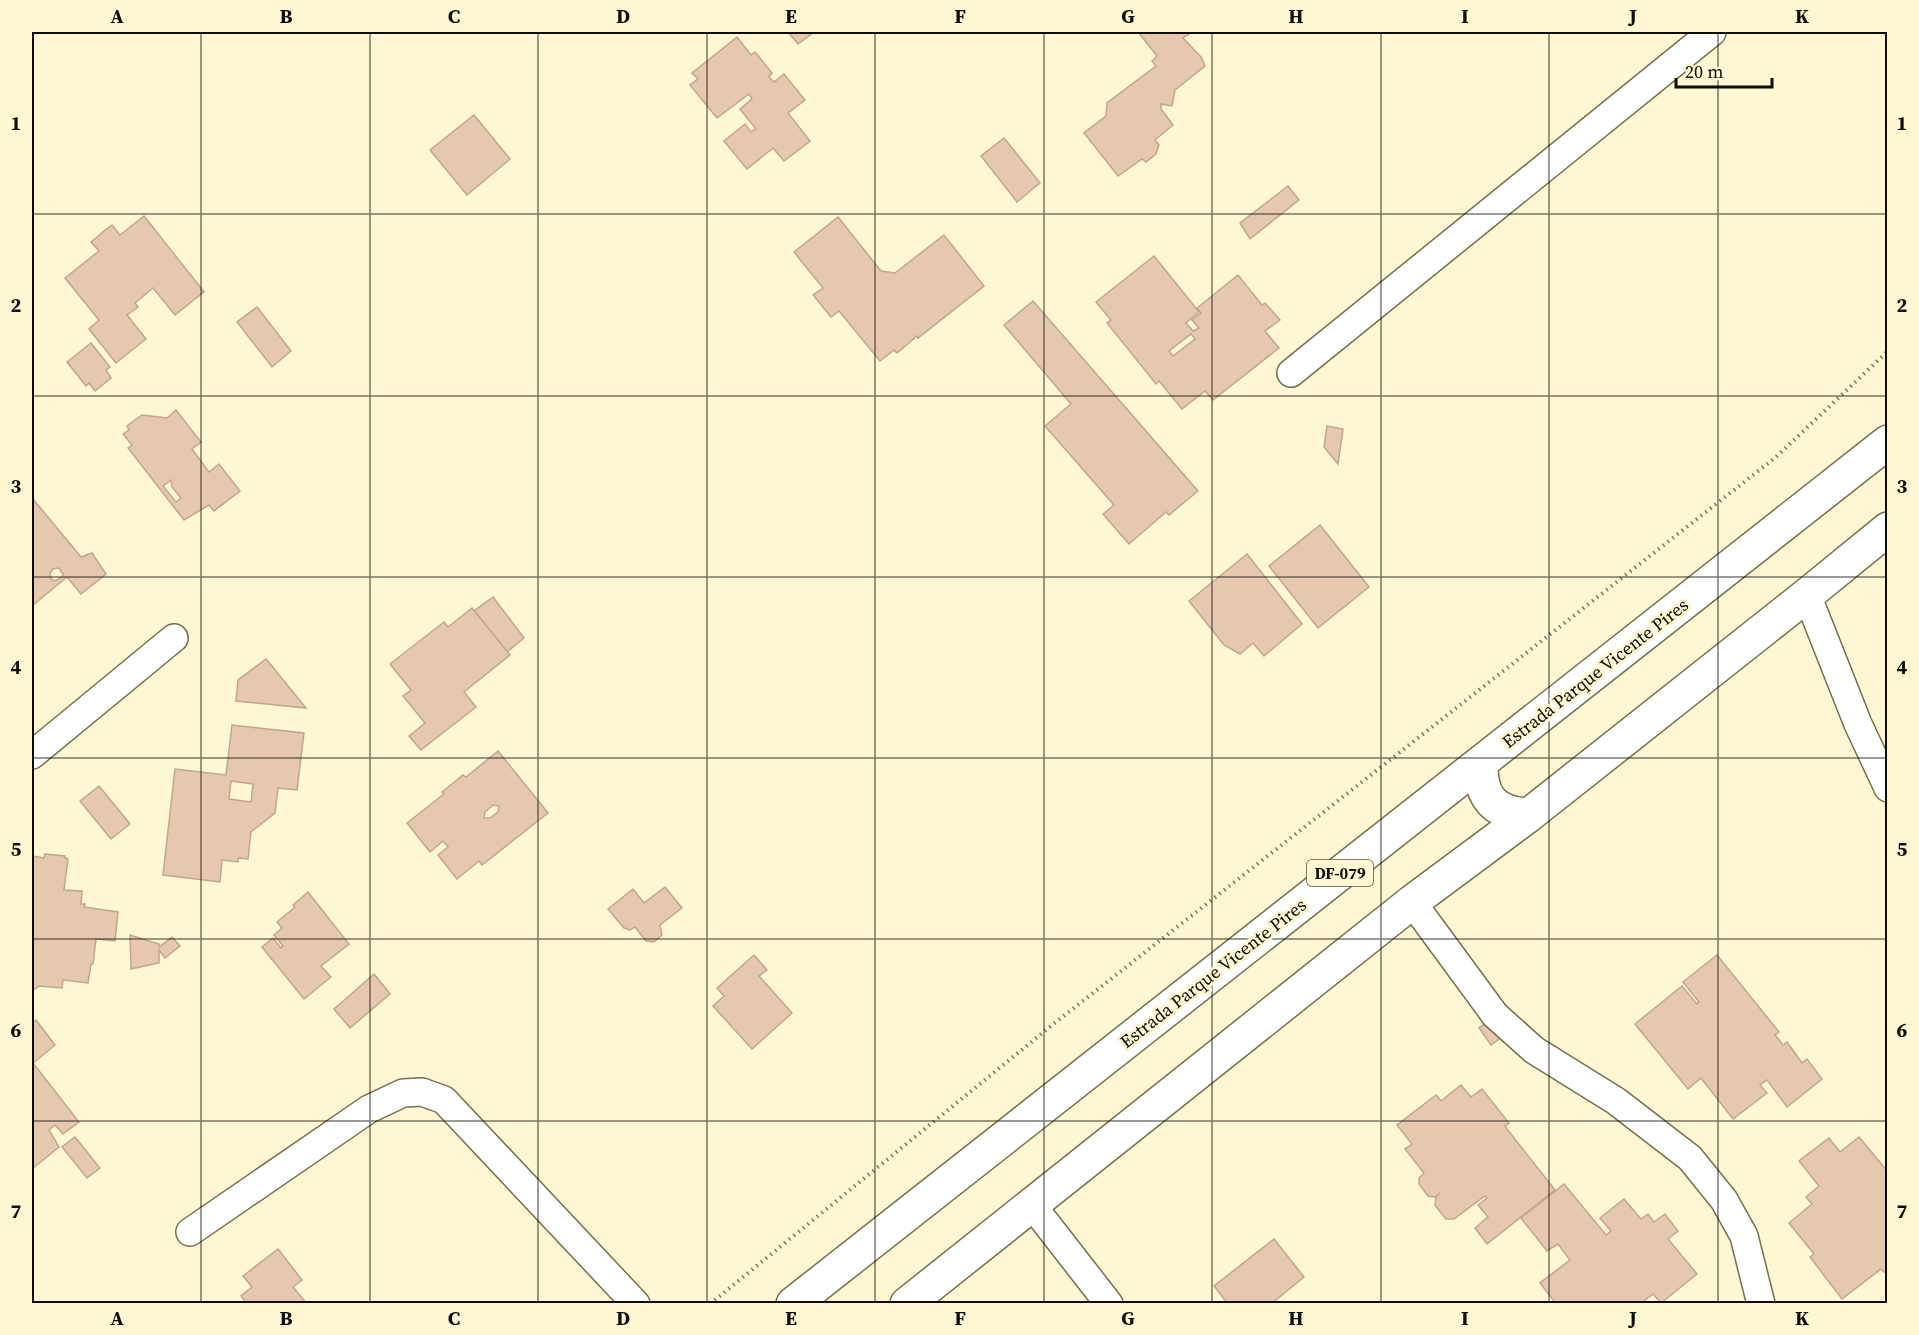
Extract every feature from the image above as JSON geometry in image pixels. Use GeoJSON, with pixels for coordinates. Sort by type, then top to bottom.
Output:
{"type":"FeatureCollection","features":[{"type":"Feature","properties":{"kind":"main road","name":"Estrada Parque Vicente Pires"},"geometry":{"type":"LineString","coordinates":[[793,1304],[1887,442]]}},
{"type":"Feature","properties":{"kind":"main road"},"geometry":{"type":"LineString","coordinates":[[907,1304],[1412,902],[1529,815],[1807,596],[1887,529]]}},
{"type":"Feature","properties":{"kind":"main road"},"geometry":{"type":"LineString","coordinates":[[1481,763],[1480,779],[1486,795],[1497,807],[1512,814],[1529,815]]}},
{"type":"Feature","properties":{"kind":"street"},"geometry":{"type":"LineString","coordinates":[[1291,373],[1712,32]]}},
{"type":"Feature","properties":{"kind":"street"},"geometry":{"type":"LineString","coordinates":[[1807,596],[1858,724],[1887,788]]}},
{"type":"Feature","properties":{"kind":"street"},"geometry":{"type":"LineString","coordinates":[[32,755],[174,638]]}},
{"type":"Feature","properties":{"kind":"street"},"geometry":{"type":"LineString","coordinates":[[1412,902],[1495,1015],[1534,1050],[1616,1101],[1690,1158],[1724,1200],[1744,1236],[1761,1304]]}},
{"type":"Feature","properties":{"kind":"street"},"geometry":{"type":"LineString","coordinates":[[190,1232],[369,1109],[403,1093],[422,1092],[444,1100],[636,1304]]}},
{"type":"Feature","properties":{"kind":"street"},"geometry":{"type":"LineString","coordinates":[[1032,1205],[1109,1304]]}},
{"type":"Feature","properties":{"kind":"path"},"geometry":{"type":"LineString","coordinates":[[710,1304],[1051,1026],[1776,457],[1887,351]]}},
{"type":"Feature","properties":{"kind":"building"},"geometry":{"type":"Polygon","coordinates":[[[788,32],[814,32],[798,44],[788,32]]]}},
{"type":"Feature","properties":{"kind":"building"},"geometry":{"type":"Polygon","coordinates":[[[1138,32],[1192,32],[1183,38],[1201,57],[1205,66],[1175,90],[1172,106],[1161,104],[1161,109],[1173,125],[1155,140],[1159,145],[1156,154],[1146,162],[1142,159],[1118,176],[1084,133],[1106,116],[1107,103],[1156,66],[1152,61],[1157,56],[1138,32]]]}},
{"type":"Feature","properties":{"kind":"building"},"geometry":{"type":"Polygon","coordinates":[[[737,37],[751,55],[755,52],[772,73],[769,77],[774,82],[784,74],[805,100],[788,113],[810,141],[784,161],[773,148],[747,169],[724,141],[745,124],[751,132],[756,129],[740,109],[752,99],[749,94],[717,118],[690,85],[698,79],[692,73],[737,37]]]}},
{"type":"Feature","properties":{"kind":"building"},"geometry":{"type":"Polygon","coordinates":[[[474,115],[510,159],[467,195],[430,150],[474,115]]]}},
{"type":"Feature","properties":{"kind":"building"},"geometry":{"type":"Polygon","coordinates":[[[1004,138],[1040,183],[1017,202],[981,156],[1004,138]]]}},
{"type":"Feature","properties":{"kind":"building"},"geometry":{"type":"Polygon","coordinates":[[[1288,186],[1299,200],[1250,239],[1240,223],[1288,186]]]}},
{"type":"Feature","properties":{"kind":"building"},"geometry":{"type":"Polygon","coordinates":[[[144,216],[204,292],[175,315],[153,288],[135,303],[138,307],[127,315],[146,339],[116,363],[89,329],[99,320],[65,278],[99,251],[91,242],[104,231],[112,225],[120,235],[144,216]]]}},
{"type":"Feature","properties":{"kind":"building"},"geometry":{"type":"Polygon","coordinates":[[[838,217],[881,271],[895,273],[944,235],[984,286],[918,338],[917,336],[897,353],[894,350],[880,361],[839,311],[831,317],[813,295],[823,288],[794,252],[838,217]]]}},
{"type":"Feature","properties":{"kind":"building"},"geometry":{"type":"Polygon","coordinates":[[[1154,256],[1199,312],[1186,323],[1193,331],[1199,328],[1192,320],[1201,313],[1197,308],[1238,275],[1262,305],[1265,303],[1280,320],[1265,331],[1279,348],[1213,400],[1205,391],[1182,409],[1159,381],[1156,384],[1107,323],[1111,320],[1096,302],[1154,256]],[[1191,334],[1169,351],[1173,356],[1195,339],[1191,334]]]}},
{"type":"Feature","properties":{"kind":"building"},"geometry":{"type":"Polygon","coordinates":[[[1033,301],[1198,491],[1169,515],[1166,512],[1129,544],[1103,514],[1114,505],[1045,426],[1071,404],[1004,325],[1033,301]]]}},
{"type":"Feature","properties":{"kind":"building"},"geometry":{"type":"Polygon","coordinates":[[[257,307],[291,351],[272,367],[237,322],[257,307]]]}},
{"type":"Feature","properties":{"kind":"building"},"geometry":{"type":"Polygon","coordinates":[[[91,343],[110,367],[106,370],[111,378],[95,391],[89,383],[86,386],[67,362],[91,343]]]}},
{"type":"Feature","properties":{"kind":"building"},"geometry":{"type":"Polygon","coordinates":[[[176,410],[201,442],[192,449],[209,472],[219,464],[240,491],[214,511],[209,505],[184,520],[128,448],[132,445],[123,434],[129,430],[127,426],[142,415],[167,418],[176,410]],[[171,480],[163,486],[176,502],[181,498],[172,487],[171,480]]]}},
{"type":"Feature","properties":{"kind":"building"},"geometry":{"type":"Polygon","coordinates":[[[1327,426],[1343,429],[1338,464],[1324,447],[1327,426]]]}},
{"type":"Feature","properties":{"kind":"building"},"geometry":{"type":"Polygon","coordinates":[[[33,499],[81,557],[92,553],[106,574],[81,594],[67,577],[32,606],[33,499]],[[59,568],[53,569],[50,573],[51,579],[55,581],[63,574],[59,568]]]}},
{"type":"Feature","properties":{"kind":"building"},"geometry":{"type":"Polygon","coordinates":[[[1320,525],[1369,587],[1318,628],[1269,566],[1320,525]]]}},
{"type":"Feature","properties":{"kind":"building"},"geometry":{"type":"Polygon","coordinates":[[[1247,554],[1302,624],[1264,656],[1253,643],[1240,654],[1224,645],[1189,601],[1247,554]]]}},
{"type":"Feature","properties":{"kind":"building"},"geometry":{"type":"Polygon","coordinates":[[[493,597],[524,638],[507,652],[474,611],[493,597]]]}},
{"type":"Feature","properties":{"kind":"building"},"geometry":{"type":"Polygon","coordinates":[[[472,608],[510,655],[464,692],[476,707],[421,750],[409,736],[425,723],[403,696],[411,690],[390,664],[444,622],[448,627],[472,608]]]}},
{"type":"Feature","properties":{"kind":"building"},"geometry":{"type":"Polygon","coordinates":[[[266,659],[306,708],[236,701],[238,680],[266,659]]]}},
{"type":"Feature","properties":{"kind":"building"},"geometry":{"type":"Polygon","coordinates":[[[232,725],[304,733],[297,790],[278,788],[275,813],[251,832],[248,859],[238,858],[238,862],[222,860],[220,882],[163,875],[175,769],[226,775],[232,725]],[[231,781],[229,799],[251,802],[253,784],[231,781]]]}},
{"type":"Feature","properties":{"kind":"building"},"geometry":{"type":"Polygon","coordinates":[[[498,751],[548,813],[482,865],[479,861],[457,879],[438,855],[448,847],[443,841],[430,852],[407,823],[444,794],[442,792],[463,775],[466,777],[498,751]],[[493,805],[485,812],[484,818],[490,818],[498,812],[499,806],[493,805]]]}},
{"type":"Feature","properties":{"kind":"building"},"geometry":{"type":"Polygon","coordinates":[[[99,786],[130,824],[111,839],[80,801],[99,786]]]}},
{"type":"Feature","properties":{"kind":"building"},"geometry":{"type":"Polygon","coordinates":[[[45,854],[65,856],[68,859],[64,890],[82,891],[81,904],[85,904],[84,907],[118,912],[115,941],[96,939],[88,983],[63,980],[62,988],[39,986],[32,991],[32,856],[44,858],[45,854]]]}},
{"type":"Feature","properties":{"kind":"building"},"geometry":{"type":"Polygon","coordinates":[[[665,887],[682,908],[660,925],[662,935],[654,942],[646,941],[635,927],[630,930],[624,928],[608,909],[633,889],[644,903],[665,887]]]}},
{"type":"Feature","properties":{"kind":"building"},"geometry":{"type":"Polygon","coordinates":[[[308,892],[349,944],[321,966],[331,977],[304,999],[262,947],[273,938],[281,948],[283,946],[274,935],[282,928],[277,922],[308,892]]]}},
{"type":"Feature","properties":{"kind":"building"},"geometry":{"type":"Polygon","coordinates":[[[130,935],[159,944],[159,947],[172,937],[180,946],[165,958],[159,950],[159,963],[131,969],[130,935]]]}},
{"type":"Feature","properties":{"kind":"building"},"geometry":{"type":"Polygon","coordinates":[[[754,955],[767,970],[759,976],[792,1013],[752,1049],[713,1006],[724,996],[717,988],[754,955]]]}},
{"type":"Feature","properties":{"kind":"building"},"geometry":{"type":"Polygon","coordinates":[[[1717,955],[1779,1032],[1775,1035],[1783,1045],[1787,1042],[1802,1063],[1807,1059],[1822,1079],[1787,1107],[1767,1080],[1760,1085],[1767,1093],[1733,1119],[1701,1078],[1688,1089],[1635,1024],[1682,986],[1697,1004],[1699,1002],[1683,982],[1717,955]]]}},
{"type":"Feature","properties":{"kind":"building"},"geometry":{"type":"Polygon","coordinates":[[[374,974],[390,994],[350,1028],[334,1009],[374,974]]]}},
{"type":"Feature","properties":{"kind":"building"},"geometry":{"type":"Polygon","coordinates":[[[1490,1019],[1503,1036],[1491,1045],[1479,1028],[1490,1019]]]}},
{"type":"Feature","properties":{"kind":"building"},"geometry":{"type":"Polygon","coordinates":[[[36,1020],[55,1045],[32,1064],[32,1024],[36,1020]]]}},
{"type":"Feature","properties":{"kind":"building"},"geometry":{"type":"Polygon","coordinates":[[[32,1064],[79,1122],[63,1134],[55,1125],[49,1130],[59,1147],[32,1169],[32,1064]]]}},
{"type":"Feature","properties":{"kind":"building"},"geometry":{"type":"Polygon","coordinates":[[[1461,1085],[1471,1097],[1482,1089],[1509,1123],[1505,1126],[1507,1129],[1555,1190],[1487,1244],[1475,1228],[1488,1217],[1478,1205],[1487,1198],[1485,1196],[1454,1219],[1446,1219],[1435,1205],[1436,1197],[1440,1193],[1435,1197],[1428,1196],[1419,1184],[1419,1178],[1424,1173],[1405,1149],[1412,1144],[1397,1125],[1436,1095],[1441,1101],[1461,1085]]]}},
{"type":"Feature","properties":{"kind":"building"},"geometry":{"type":"Polygon","coordinates":[[[75,1137],[100,1168],[87,1178],[62,1147],[75,1137]]]}},
{"type":"Feature","properties":{"kind":"building"},"geometry":{"type":"Polygon","coordinates":[[[1859,1137],[1888,1172],[1888,1270],[1884,1272],[1881,1269],[1842,1299],[1810,1257],[1814,1254],[1789,1223],[1812,1204],[1806,1197],[1819,1186],[1799,1161],[1829,1138],[1840,1152],[1859,1137]]]}},
{"type":"Feature","properties":{"kind":"building"},"geometry":{"type":"Polygon","coordinates":[[[1564,1184],[1606,1235],[1611,1231],[1600,1218],[1624,1199],[1641,1219],[1648,1214],[1654,1222],[1665,1214],[1678,1231],[1668,1239],[1697,1274],[1661,1303],[1653,1294],[1640,1304],[1556,1304],[1540,1283],[1570,1260],[1558,1244],[1547,1251],[1521,1218],[1564,1184]]]}},
{"type":"Feature","properties":{"kind":"building"},"geometry":{"type":"Polygon","coordinates":[[[1274,1239],[1304,1277],[1271,1304],[1228,1304],[1214,1286],[1274,1239]]]}},
{"type":"Feature","properties":{"kind":"building"},"geometry":{"type":"Polygon","coordinates":[[[278,1249],[302,1280],[293,1287],[307,1304],[247,1304],[241,1296],[252,1287],[243,1276],[278,1249]]]}}]}
